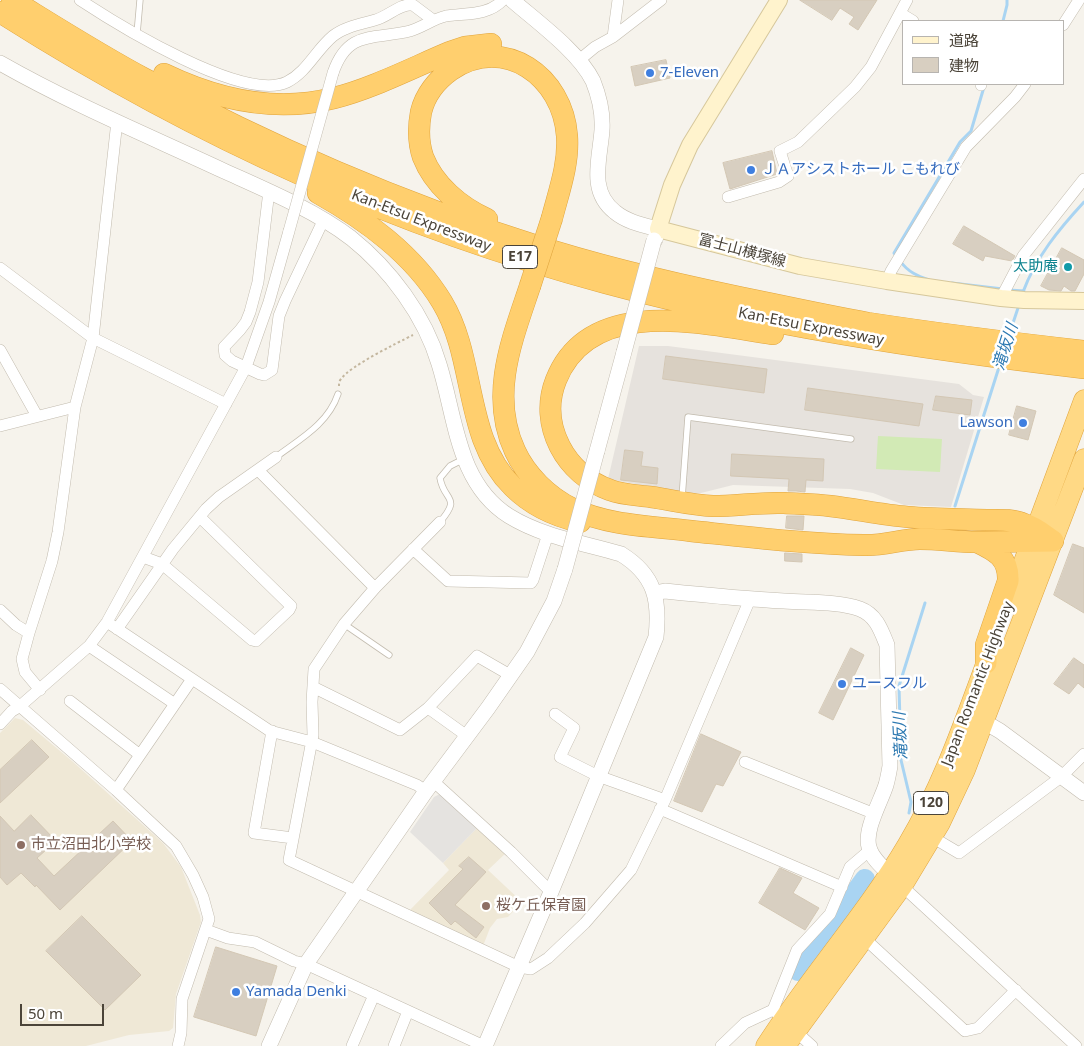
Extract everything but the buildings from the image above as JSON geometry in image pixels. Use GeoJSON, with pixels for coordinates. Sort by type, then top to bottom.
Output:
{"type":"FeatureCollection","features":[{"type":"Feature","properties":{"kind":"highway","name":"Kan-Etsu Expressway"},"geometry":{"type":"LineString","coordinates":[[12,0],[145,79],[232,124],[375,187],[534,246],[612,268],[782,306],[983,340],[1084,351]]}},
{"type":"Feature","properties":{"kind":"highway"},"geometry":{"type":"LineString","coordinates":[[17,0],[183,83],[210,93],[252,103],[288,105],[333,99],[465,47],[495,43],[510,45],[523,49],[546,62],[562,79],[569,90],[578,116],[580,139],[578,163],[557,219],[535,288],[507,356],[502,389],[506,421],[515,451],[532,477],[544,489],[571,508],[604,520],[644,527]]}},
{"type":"Feature","properties":{"kind":"highway","name":"Kan-Etsu Expressway"},"geometry":{"type":"LineString","coordinates":[[0,12],[50,44],[140,96],[223,138],[320,182],[443,231],[529,261],[606,283],[690,303],[854,336],[974,355],[1084,368]]}},
{"type":"Feature","properties":{"kind":"highway"},"geometry":{"type":"LineString","coordinates":[[557,219],[567,154],[566,123],[555,94],[546,82],[535,72],[511,60],[483,58],[458,66],[446,74],[436,83],[422,107],[418,135],[420,150],[429,169],[442,188],[469,209],[484,218],[531,235],[782,306]]}},
{"type":"Feature","properties":{"kind":"highway"},"geometry":{"type":"LineString","coordinates":[[140,96],[174,118],[298,182],[350,212],[389,241],[409,260],[442,302],[452,321],[460,343],[482,439],[490,456],[499,471],[521,495],[550,513],[568,520],[606,526],[644,527],[712,506],[780,503],[827,506],[907,517],[1013,521],[1033,535],[1052,541]]}},
{"type":"Feature","properties":{"kind":"highway"},"geometry":{"type":"LineString","coordinates":[[535,288],[515,385],[517,419],[522,436],[539,466],[561,488],[593,504],[642,513],[682,516]]}},
{"type":"Feature","properties":{"kind":"highway"},"geometry":{"type":"LineString","coordinates":[[974,355],[896,350],[678,321],[657,320],[639,322],[605,330],[578,348],[568,359],[559,372],[550,402],[554,432],[559,446],[567,459],[577,470],[599,486],[626,494],[682,516],[777,540],[867,546],[918,539],[977,542],[1033,535]]}},
{"type":"Feature","properties":{"kind":"highway","name":"Japan Romantic Highway"},"geometry":{"type":"LineString","coordinates":[[784,1027],[896,880],[932,837],[965,770],[986,663],[1082,405]]}},
{"type":"Feature","properties":{"kind":"highway","name":"Japan Romantic Highway"},"geometry":{"type":"LineString","coordinates":[[766,1046],[864,938],[896,880],[907,846],[976,717],[1052,541],[1084,459]]}},
{"type":"Feature","properties":{"kind":"highway"},"geometry":{"type":"LineString","coordinates":[[977,542],[997,553],[1005,563],[1008,573],[1008,582],[986,645],[986,663]]}},
{"type":"Feature","properties":{"kind":"main road"},"geometry":{"type":"LineString","coordinates":[[656,235],[672,185],[690,145],[779,0]]}},
{"type":"Feature","properties":{"kind":"main road","name":"富士山横塚線"},"geometry":{"type":"LineString","coordinates":[[656,235],[800,266],[887,281],[1014,299],[1084,301]]}},
{"type":"Feature","properties":{"kind":"street"},"geometry":{"type":"LineString","coordinates":[[80,0],[137,34],[212,72],[253,84],[271,85],[285,83],[295,77],[328,40],[341,31],[382,18],[404,6],[413,5],[433,20]]}},
{"type":"Feature","properties":{"kind":"street"},"geometry":{"type":"LineString","coordinates":[[0,724],[12,711],[20,707],[90,646],[107,622],[246,367],[266,310],[333,73],[339,58],[356,41],[369,36],[407,32],[443,17],[483,12],[495,7],[503,0]]}},
{"type":"Feature","properties":{"kind":"street"},"geometry":{"type":"LineString","coordinates":[[269,1046],[306,964],[430,786],[510,676],[554,602],[566,569],[656,235],[623,218],[603,198],[597,182],[602,128],[599,102],[587,71],[512,0]]}},
{"type":"Feature","properties":{"kind":"street"},"geometry":{"type":"LineString","coordinates":[[613,38],[618,0]]}},
{"type":"Feature","properties":{"kind":"street"},"geometry":{"type":"LineString","coordinates":[[578,61],[595,48],[613,38],[661,0]]}},
{"type":"Feature","properties":{"kind":"street"},"geometry":{"type":"LineString","coordinates":[[728,197],[780,182],[788,176],[780,151],[798,142],[855,87],[871,67],[907,0]]}},
{"type":"Feature","properties":{"kind":"street"},"geometry":{"type":"LineString","coordinates":[[1064,23],[1079,0]]}},
{"type":"Feature","properties":{"kind":"street"},"geometry":{"type":"LineString","coordinates":[[900,13],[911,20]]}},
{"type":"Feature","properties":{"kind":"street"},"geometry":{"type":"LineString","coordinates":[[0,63],[38,84],[269,191],[324,221],[350,238],[379,264],[406,297],[424,329],[439,362],[464,458],[472,478],[487,499],[508,516],[527,526],[548,534],[621,554],[632,561],[646,576],[655,593],[658,617],[656,637],[551,892],[484,1046],[255,942],[228,938],[206,930]]}},
{"type":"Feature","properties":{"kind":"street"},"geometry":{"type":"LineString","coordinates":[[887,281],[891,271],[966,148],[1024,85]]}},
{"type":"Feature","properties":{"kind":"street"},"geometry":{"type":"LineString","coordinates":[[40,690],[25,672],[22,659],[44,587],[58,532],[75,407],[93,338],[117,121]]}},
{"type":"Feature","properties":{"kind":"street"},"geometry":{"type":"LineString","coordinates":[[1014,299],[1023,256],[1084,179]]}},
{"type":"Feature","properties":{"kind":"street"},"geometry":{"type":"LineString","coordinates":[[269,191],[258,282],[246,322],[227,343],[223,351],[228,359],[264,375],[272,370],[279,316],[324,221]]}},
{"type":"Feature","properties":{"kind":"street"},"geometry":{"type":"LineString","coordinates":[[0,268],[93,338],[226,404]]}},
{"type":"Feature","properties":{"kind":"street"},"geometry":{"type":"LineString","coordinates":[[0,350],[37,416]]}},
{"type":"Feature","properties":{"kind":"street"},"geometry":{"type":"LineString","coordinates":[[0,426],[75,407]]}},
{"type":"Feature","properties":{"kind":"street"},"geometry":{"type":"LineString","coordinates":[[117,629],[162,564],[199,518],[219,497],[276,457]]}},
{"type":"Feature","properties":{"kind":"street"},"geometry":{"type":"LineString","coordinates":[[258,470],[375,588]]}},
{"type":"Feature","properties":{"kind":"street"},"geometry":{"type":"LineString","coordinates":[[143,557],[162,564],[252,640],[256,641],[291,606],[199,518]]}},
{"type":"Feature","properties":{"kind":"street"},"geometry":{"type":"LineString","coordinates":[[440,522],[375,588],[344,624],[314,670],[313,735],[289,860],[519,967],[531,969],[548,958],[585,923],[631,870],[663,804],[750,599]]}},
{"type":"Feature","properties":{"kind":"street"},"geometry":{"type":"LineString","coordinates":[[413,549],[448,581],[531,583],[548,534]]}},
{"type":"Feature","properties":{"kind":"street"},"geometry":{"type":"LineString","coordinates":[[655,593],[665,591],[841,605],[861,609],[873,618],[881,628],[887,645],[890,766],[868,839],[870,850],[896,880],[1076,1046]]}},
{"type":"Feature","properties":{"kind":"street"},"geometry":{"type":"LineString","coordinates":[[0,610],[16,625],[29,633]]}},
{"type":"Feature","properties":{"kind":"street"},"geometry":{"type":"LineString","coordinates":[[107,622],[272,732],[312,742],[418,784],[430,786],[511,852],[551,892]]}},
{"type":"Feature","properties":{"kind":"street"},"geometry":{"type":"LineString","coordinates":[[90,646],[175,704]]}},
{"type":"Feature","properties":{"kind":"street"},"geometry":{"type":"LineString","coordinates":[[313,687],[400,730],[428,708],[477,656],[510,676]]}},
{"type":"Feature","properties":{"kind":"street"},"geometry":{"type":"LineString","coordinates":[[116,790],[192,679]]}},
{"type":"Feature","properties":{"kind":"street"},"geometry":{"type":"LineString","coordinates":[[0,690],[116,790],[176,846],[193,875],[209,920],[182,999],[181,1034],[178,1046]]}},
{"type":"Feature","properties":{"kind":"street"},"geometry":{"type":"LineString","coordinates":[[70,700],[140,755]]}},
{"type":"Feature","properties":{"kind":"street"},"geometry":{"type":"LineString","coordinates":[[428,708],[467,736]]}},
{"type":"Feature","properties":{"kind":"street"},"geometry":{"type":"LineString","coordinates":[[555,714],[574,728],[560,758],[842,887]]}},
{"type":"Feature","properties":{"kind":"street"},"geometry":{"type":"LineString","coordinates":[[976,717],[1084,793]]}},
{"type":"Feature","properties":{"kind":"street"},"geometry":{"type":"LineString","coordinates":[[272,732],[254,833],[293,838]]}},
{"type":"Feature","properties":{"kind":"street"},"geometry":{"type":"LineString","coordinates":[[932,837],[959,853],[1061,777],[1084,754]]}},
{"type":"Feature","properties":{"kind":"street"},"geometry":{"type":"LineString","coordinates":[[745,762],[876,814]]}},
{"type":"Feature","properties":{"kind":"street"},"geometry":{"type":"LineString","coordinates":[[784,1027],[797,950],[830,914],[850,867],[870,850]]}},
{"type":"Feature","properties":{"kind":"street"},"geometry":{"type":"LineString","coordinates":[[864,938],[965,1031],[978,1028],[1016,990]]}},
{"type":"Feature","properties":{"kind":"street"},"geometry":{"type":"LineString","coordinates":[[352,1046],[374,995]]}},
{"type":"Feature","properties":{"kind":"street"},"geometry":{"type":"LineString","coordinates":[[394,1046],[408,1011]]}},
{"type":"Feature","properties":{"kind":"street"},"geometry":{"type":"LineString","coordinates":[[721,1046],[745,1023],[784,1027],[812,1046]]}},
{"type":"Feature","properties":{"kind":"lane"},"geometry":{"type":"LineString","coordinates":[[137,34],[140,0]]}},
{"type":"Feature","properties":{"kind":"lane"},"geometry":{"type":"LineString","coordinates":[[276,457],[323,420],[335,404],[338,394]]}},
{"type":"Feature","properties":{"kind":"lane"},"geometry":{"type":"LineString","coordinates":[[682,516],[688,417],[851,439]]}},
{"type":"Feature","properties":{"kind":"lane"},"geometry":{"type":"LineString","coordinates":[[440,522],[450,510],[451,500],[442,486],[440,478],[450,466],[464,458]]}},
{"type":"Feature","properties":{"kind":"lane"},"geometry":{"type":"LineString","coordinates":[[344,624],[389,655]]}},
{"type":"Feature","properties":{"kind":"path"},"geometry":{"type":"LineString","coordinates":[[338,394],[340,380],[350,372],[376,355],[424,329]]}},
{"type":"Feature","properties":{"kind":"shaded area"},"geometry":{"type":"Polygon","coordinates":[[[639,346],[668,346],[959,384],[973,395],[984,397],[951,507],[904,505],[873,493],[850,489],[733,485],[690,494],[608,479],[639,346]]]}},
{"type":"Feature","properties":{"kind":"shaded area"},"geometry":{"type":"Polygon","coordinates":[[[15,718],[23,720],[72,761],[163,843],[181,867],[201,922],[176,994],[173,1028],[169,1031],[129,1035],[86,1046],[0,1046],[0,733],[15,718]]]}},
{"type":"Feature","properties":{"kind":"shaded area"},"geometry":{"type":"Polygon","coordinates":[[[440,794],[479,826],[443,863],[410,832],[434,797],[440,794]]]}},
{"type":"Feature","properties":{"kind":"shaded area"},"geometry":{"type":"Polygon","coordinates":[[[479,826],[507,852],[488,870],[522,902],[508,917],[497,919],[490,928],[483,946],[409,911],[449,870],[443,863],[479,826]]]}},
{"type":"Feature","properties":{"kind":"green space"},"geometry":{"type":"Polygon","coordinates":[[[878,436],[942,439],[940,472],[876,469],[878,436]]]}},
{"type":"Feature","properties":{"kind":"waterway"},"geometry":{"type":"LineString","coordinates":[[1003,20],[1007,0]]}},
{"type":"Feature","properties":{"kind":"waterway"},"geometry":{"type":"LineString","coordinates":[[897,257],[894,253],[960,142],[971,131],[984,87]]}},
{"type":"Feature","properties":{"kind":"waterway","name":"滝坂川"},"geometry":{"type":"LineString","coordinates":[[1023,292],[1041,255],[1084,202]]}},
{"type":"Feature","properties":{"kind":"waterway"},"geometry":{"type":"LineString","coordinates":[[901,262],[910,271],[929,280]]}},
{"type":"Feature","properties":{"kind":"waterway"},"geometry":{"type":"LineString","coordinates":[[952,283],[1003,289]]}},
{"type":"Feature","properties":{"kind":"waterway"},"geometry":{"type":"LineString","coordinates":[[1009,290],[1024,291]]}},
{"type":"Feature","properties":{"kind":"waterway","name":"滝坂川"},"geometry":{"type":"LineString","coordinates":[[1009,335],[1019,305]]}},
{"type":"Feature","properties":{"kind":"waterway","name":"滝坂川"},"geometry":{"type":"LineString","coordinates":[[955,506],[1000,364]]}},
{"type":"Feature","properties":{"kind":"waterway","name":"滝坂川"},"geometry":{"type":"LineString","coordinates":[[909,813],[911,802],[901,760],[899,686],[925,603]]}},
{"type":"Feature","properties":{"kind":"waterway","name":"滝坂川"},"geometry":{"type":"LineString","coordinates":[[798,971],[865,879]]}},
{"type":"Feature","properties":{"kind":"place","name":"7-Eleven"},"geometry":{"type":"Point","coordinates":[650,73]}},
{"type":"Feature","properties":{"kind":"place","name":"ＪＡアシストホール こもれび"},"geometry":{"type":"Point","coordinates":[751,170]}},
{"type":"Feature","properties":{"kind":"place","name":"太助庵"},"geometry":{"type":"Point","coordinates":[1068,267]}},
{"type":"Feature","properties":{"kind":"place","name":"Lawson"},"geometry":{"type":"Point","coordinates":[1023,423]}},
{"type":"Feature","properties":{"kind":"place","name":"ユースフル"},"geometry":{"type":"Point","coordinates":[842,684]}},
{"type":"Feature","properties":{"kind":"place","name":"市立沼田北小学校"},"geometry":{"type":"Point","coordinates":[21,845]}},
{"type":"Feature","properties":{"kind":"place","name":"桜ケ丘保育園"},"geometry":{"type":"Point","coordinates":[486,906]}},
{"type":"Feature","properties":{"kind":"place","name":"Yamada Denki"},"geometry":{"type":"Point","coordinates":[236,992]}}]}
